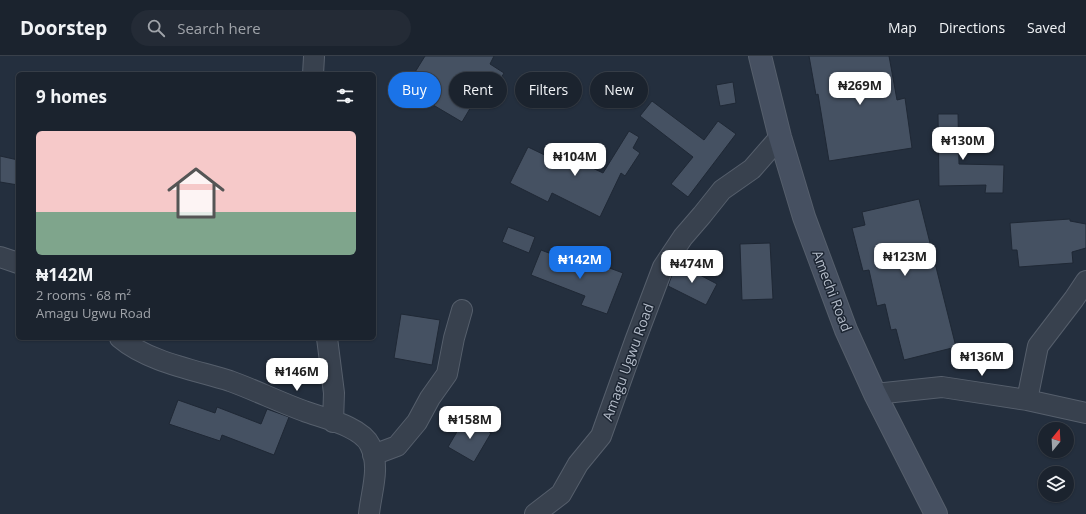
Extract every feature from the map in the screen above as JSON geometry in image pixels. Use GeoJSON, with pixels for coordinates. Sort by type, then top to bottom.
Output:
{"type":"FeatureCollection","features":[{"type":"Feature","properties":{"kind":"main road","name":"Amechi Road"},"geometry":{"type":"LineString","coordinates":[[760,56],[780,137],[804,217],[846,330],[875,394],[936,514]]}},
{"type":"Feature","properties":{"kind":"street","name":"Amagu Ugwu Road"},"geometry":{"type":"LineString","coordinates":[[535,514],[560,494],[578,464],[601,436],[663,267],[683,237],[722,190],[752,169],[780,137]]}},
{"type":"Feature","properties":{"kind":"street"},"geometry":{"type":"LineString","coordinates":[[0,257],[16,262]]}},
{"type":"Feature","properties":{"kind":"street"},"geometry":{"type":"LineString","coordinates":[[1027,400],[1038,346],[1086,281]]}},
{"type":"Feature","properties":{"kind":"street"},"geometry":{"type":"LineString","coordinates":[[373,455],[397,446],[418,422],[430,398],[447,374],[454,338],[462,310]]}},
{"type":"Feature","properties":{"kind":"street"},"geometry":{"type":"LineString","coordinates":[[123,340],[136,350],[232,382],[283,404],[351,428],[364,436],[370,445],[373,455],[375,474],[369,514]]}},
{"type":"Feature","properties":{"kind":"street"},"geometry":{"type":"LineString","coordinates":[[327,340],[334,393],[333,422]]}},
{"type":"Feature","properties":{"kind":"street"},"geometry":{"type":"LineString","coordinates":[[875,394],[942,387],[1027,400],[1086,412]]}},
{"type":"Feature","properties":{"kind":"building"},"geometry":{"type":"Polygon","coordinates":[[[425,56],[494,56],[490,64],[502,72],[449,72],[449,108],[470,108],[462,122],[438,108],[441,108],[441,72],[415,72],[425,56]]]}},
{"type":"Feature","properties":{"kind":"building"},"geometry":{"type":"Polygon","coordinates":[[[809,56],[889,56],[897,100],[905,98],[912,148],[829,161],[818,94],[816,95],[809,56]]]}},
{"type":"Feature","properties":{"kind":"building"},"geometry":{"type":"Polygon","coordinates":[[[733,82],[736,103],[720,106],[716,85],[733,82]]]}},
{"type":"Feature","properties":{"kind":"building"},"geometry":{"type":"Polygon","coordinates":[[[652,101],[704,140],[718,121],[736,134],[688,197],[671,184],[693,157],[640,116],[648,108],[652,101]]]}},
{"type":"Feature","properties":{"kind":"building"},"geometry":{"type":"Polygon","coordinates":[[[938,114],[958,114],[959,164],[1004,165],[1003,193],[985,193],[986,185],[939,186],[938,114]]]}},
{"type":"Feature","properties":{"kind":"building"},"geometry":{"type":"Polygon","coordinates":[[[629,131],[639,137],[633,148],[640,153],[625,176],[621,173],[600,217],[552,193],[548,202],[510,183],[528,147],[576,170],[580,162],[603,173],[629,131]]]}},
{"type":"Feature","properties":{"kind":"building"},"geometry":{"type":"Polygon","coordinates":[[[0,156],[16,160],[16,185],[0,182],[0,156]]]}},
{"type":"Feature","properties":{"kind":"building"},"geometry":{"type":"Polygon","coordinates":[[[919,199],[956,347],[904,360],[896,329],[891,330],[885,304],[877,306],[869,270],[863,271],[852,228],[865,225],[862,212],[919,199]]]}},
{"type":"Feature","properties":{"kind":"building"},"geometry":{"type":"Polygon","coordinates":[[[1070,219],[1070,221],[1086,224],[1086,248],[1072,252],[1073,263],[1019,267],[1017,250],[1012,250],[1010,223],[1070,219]]]}},
{"type":"Feature","properties":{"kind":"building"},"geometry":{"type":"Polygon","coordinates":[[[508,227],[535,237],[529,253],[502,242],[508,227]]]}},
{"type":"Feature","properties":{"kind":"building"},"geometry":{"type":"Polygon","coordinates":[[[770,243],[773,299],[742,300],[740,244],[770,243]]]}},
{"type":"Feature","properties":{"kind":"building"},"geometry":{"type":"Polygon","coordinates":[[[541,250],[594,270],[596,263],[623,273],[607,314],[581,305],[585,296],[531,275],[541,250]]]}},
{"type":"Feature","properties":{"kind":"building"},"geometry":{"type":"Polygon","coordinates":[[[679,264],[717,284],[706,305],[668,286],[673,272],[679,264]]]}},
{"type":"Feature","properties":{"kind":"building"},"geometry":{"type":"Polygon","coordinates":[[[401,314],[440,320],[432,365],[394,358],[401,314]]]}},
{"type":"Feature","properties":{"kind":"building"},"geometry":{"type":"Polygon","coordinates":[[[178,400],[215,413],[217,407],[261,424],[267,409],[289,417],[274,455],[222,435],[220,441],[169,424],[178,400]]]}},
{"type":"Feature","properties":{"kind":"building"},"geometry":{"type":"Polygon","coordinates":[[[465,418],[491,433],[474,462],[448,447],[465,418]]]}}]}
